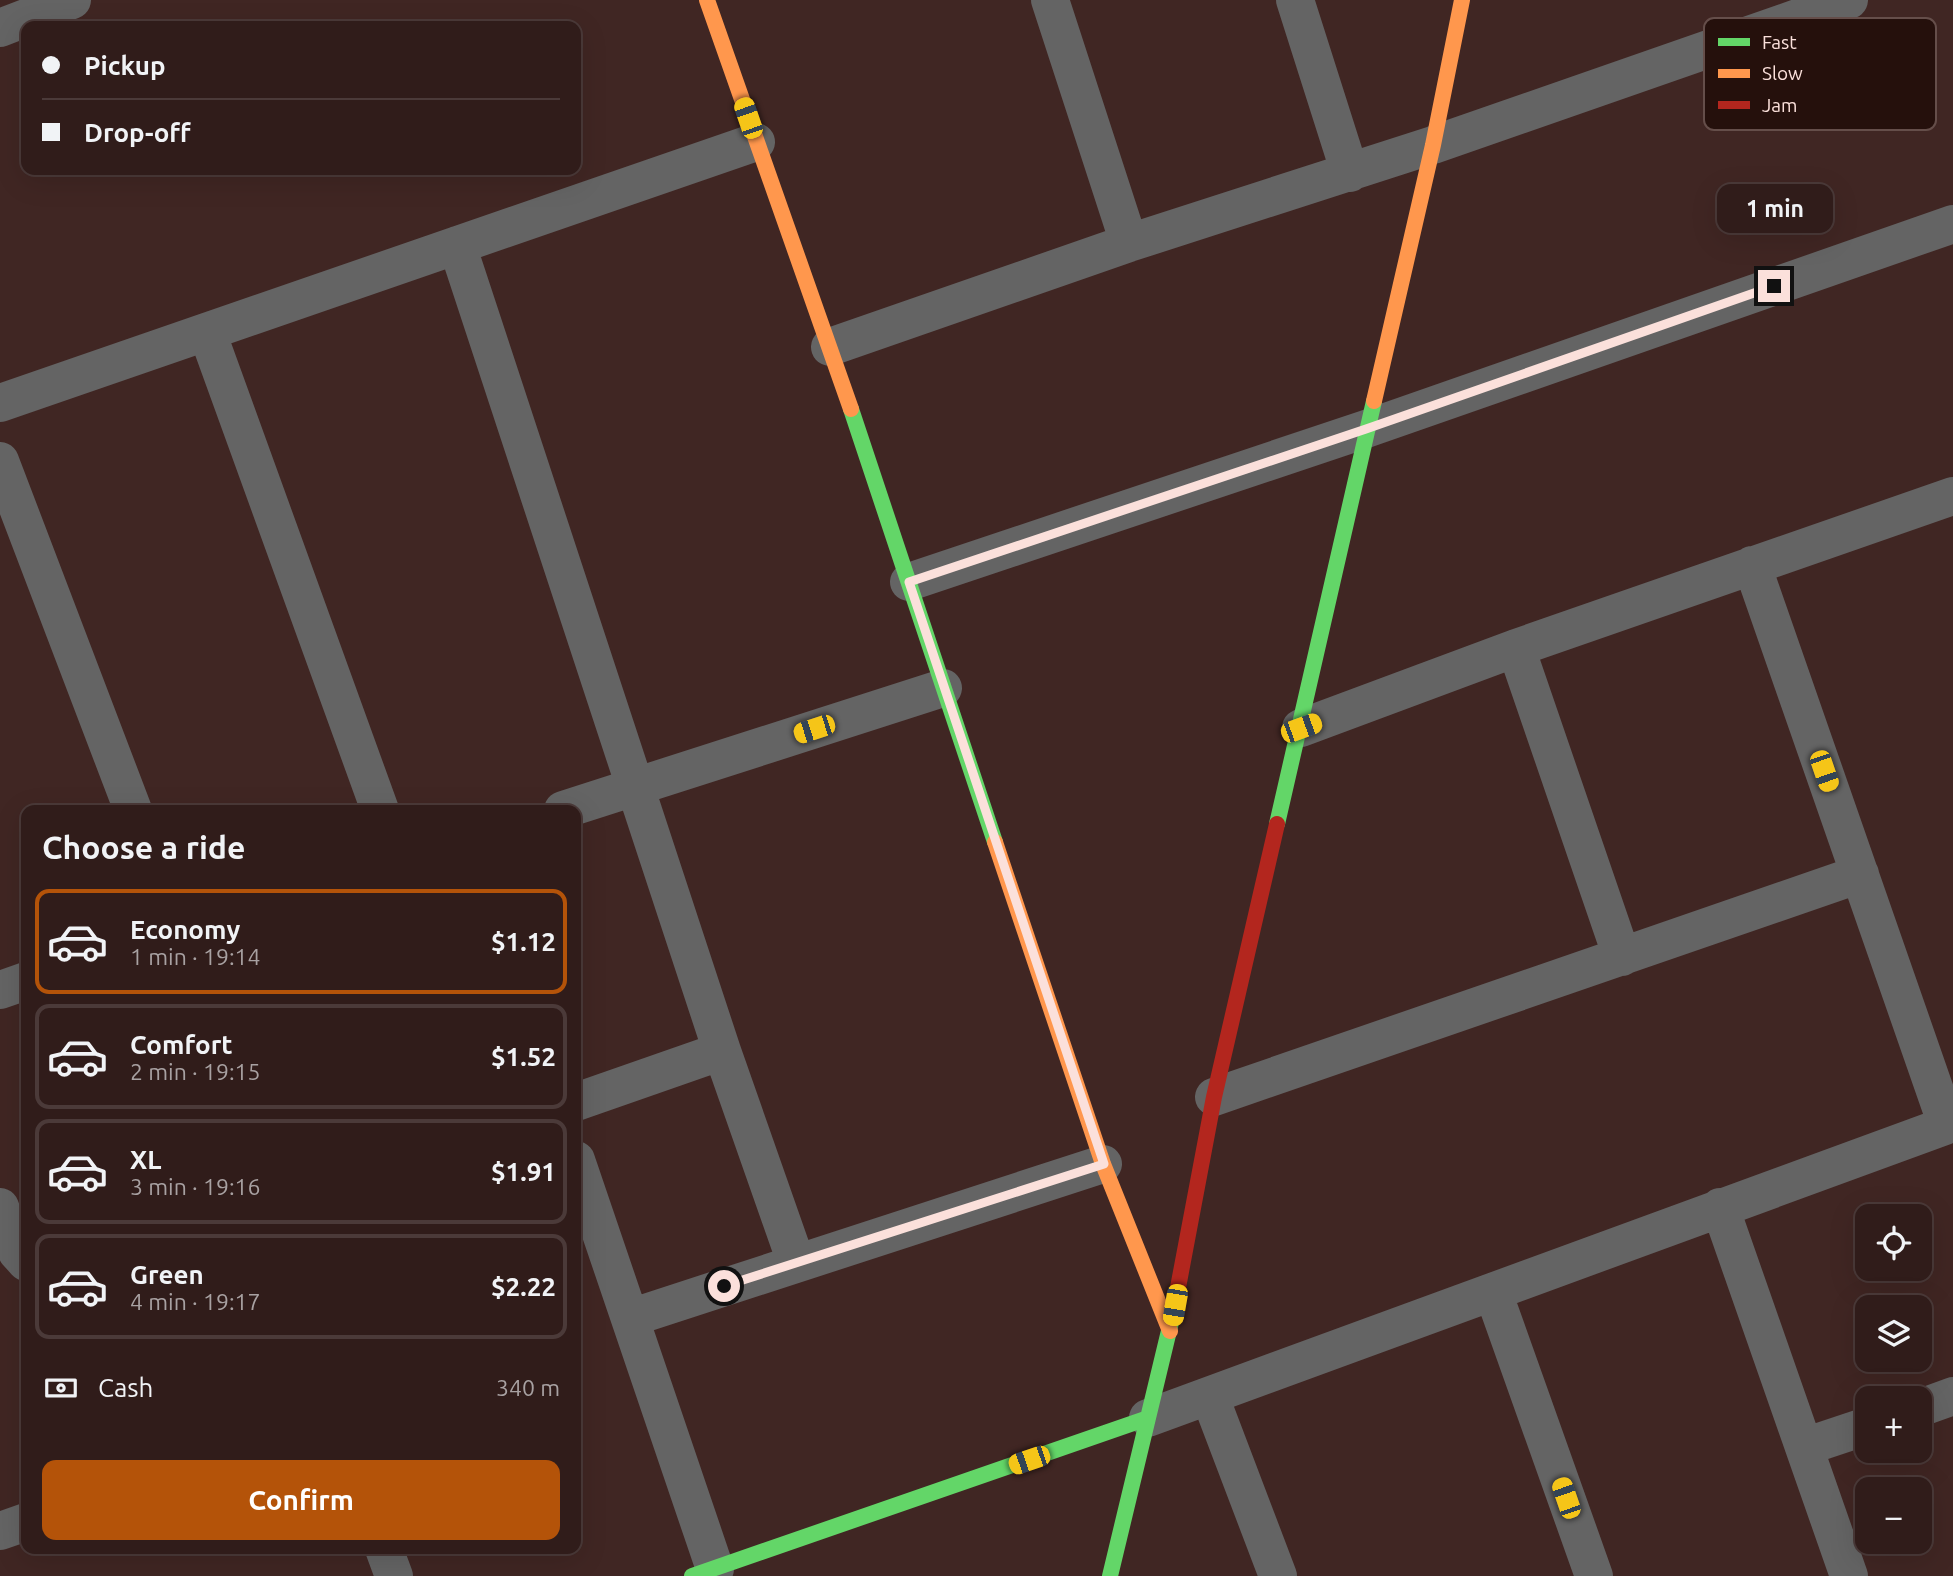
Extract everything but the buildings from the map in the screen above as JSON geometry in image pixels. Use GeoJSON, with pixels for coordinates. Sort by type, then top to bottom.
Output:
{"type":"FeatureCollection","features":[{"type":"Feature","properties":{"kind":"street"},"geometry":{"type":"LineString","coordinates":[[0,29],[72,0]]}},
{"type":"Feature","properties":{"kind":"street"},"geometry":{"type":"LineString","coordinates":[[707,0],[830,347],[1104,1164],[1170,1331]]}},
{"type":"Feature","properties":{"kind":"street"},"geometry":{"type":"LineString","coordinates":[[1050,0],[1129,243]]}},
{"type":"Feature","properties":{"kind":"street"},"geometry":{"type":"LineString","coordinates":[[1296,0],[1350,173]]}},
{"type":"Feature","properties":{"kind":"street"},"geometry":{"type":"LineString","coordinates":[[1111,1576],[1170,1331],[1214,1097],[1433,145],[1462,0]]}},
{"type":"Feature","properties":{"kind":"street"},"geometry":{"type":"LineString","coordinates":[[1797,18],[1849,0]]}},
{"type":"Feature","properties":{"kind":"street"},"geometry":{"type":"LineString","coordinates":[[830,347],[1129,243],[1350,173],[1704,51]]}},
{"type":"Feature","properties":{"kind":"street"},"geometry":{"type":"LineString","coordinates":[[0,403],[756,142]]}},
{"type":"Feature","properties":{"kind":"street"},"geometry":{"type":"LineString","coordinates":[[909,582],[1366,429],[1953,224]]}},
{"type":"Feature","properties":{"kind":"street"},"geometry":{"type":"LineString","coordinates":[[457,245],[722,1051],[796,1262]]}},
{"type":"Feature","properties":{"kind":"street"},"geometry":{"type":"LineString","coordinates":[[207,332],[378,805]]}},
{"type":"Feature","properties":{"kind":"street"},"geometry":{"type":"LineString","coordinates":[[0,461],[131,805]]}},
{"type":"Feature","properties":{"kind":"street"},"geometry":{"type":"LineString","coordinates":[[1301,728],[1516,648],[1953,496]]}},
{"type":"Feature","properties":{"kind":"street"},"geometry":{"type":"LineString","coordinates":[[581,1175],[630,1318],[704,1572],[1210,1396],[1950,1124],[1752,565]]}},
{"type":"Feature","properties":{"kind":"street"},"geometry":{"type":"LineString","coordinates":[[1516,648],[1622,957]]}},
{"type":"Feature","properties":{"kind":"street"},"geometry":{"type":"LineString","coordinates":[[578,805],[943,688]]}},
{"type":"Feature","properties":{"kind":"street"},"geometry":{"type":"LineString","coordinates":[[1214,1097],[1860,874]]}},
{"type":"Feature","properties":{"kind":"street"},"geometry":{"type":"LineString","coordinates":[[0,990],[21,983]]}},
{"type":"Feature","properties":{"kind":"street"},"geometry":{"type":"LineString","coordinates":[[581,1100],[722,1051]]}},
{"type":"Feature","properties":{"kind":"street"},"geometry":{"type":"LineString","coordinates":[[630,1318],[1104,1164]]}},
{"type":"Feature","properties":{"kind":"street"},"geometry":{"type":"LineString","coordinates":[[1720,1207],[1849,1576]]}},
{"type":"Feature","properties":{"kind":"street"},"geometry":{"type":"LineString","coordinates":[[0,1208],[21,1256]]}},
{"type":"Feature","properties":{"kind":"street"},"geometry":{"type":"LineString","coordinates":[[1493,1292],[1594,1576]]}},
{"type":"Feature","properties":{"kind":"street"},"geometry":{"type":"LineString","coordinates":[[1210,1396],[1278,1576]]}},
{"type":"Feature","properties":{"kind":"street"},"geometry":{"type":"LineString","coordinates":[[1932,1404],[1953,1396]]}},
{"type":"Feature","properties":{"kind":"street"},"geometry":{"type":"LineString","coordinates":[[1804,1447],[1855,1430]]}},
{"type":"Feature","properties":{"kind":"street"},"geometry":{"type":"LineString","coordinates":[[0,1531],[21,1524]]}},
{"type":"Feature","properties":{"kind":"street"},"geometry":{"type":"LineString","coordinates":[[386,1554],[394,1576]]}},
{"type":"Feature","properties":{"kind":"traffic: fast"},"geometry":{"type":"LineString","coordinates":[[1277,824],[1374,401]]}},
{"type":"Feature","properties":{"kind":"traffic: fast"},"geometry":{"type":"LineString","coordinates":[[851,409],[995,842]]}},
{"type":"Feature","properties":{"kind":"traffic: fast"},"geometry":{"type":"LineString","coordinates":[[1110,1576],[1173,1314]]}},
{"type":"Feature","properties":{"kind":"traffic: fast"},"geometry":{"type":"LineString","coordinates":[[692,1576],[1148,1418]]}},
{"type":"Feature","properties":{"kind":"traffic: slow"},"geometry":{"type":"LineString","coordinates":[[707,0],[851,409]]}},
{"type":"Feature","properties":{"kind":"traffic: slow"},"geometry":{"type":"LineString","coordinates":[[1374,401],[1433,145],[1462,0]]}},
{"type":"Feature","properties":{"kind":"traffic: slow"},"geometry":{"type":"LineString","coordinates":[[995,842],[1103,1164],[1170,1331]]}},
{"type":"Feature","properties":{"kind":"traffic: jam"},"geometry":{"type":"LineString","coordinates":[[1173,1314],[1214,1097],[1277,824]]}},
{"type":"Feature","properties":{"kind":"route"},"geometry":{"type":"LineString","coordinates":[[724,1286],[1104,1164],[909,582],[1366,429],[1774,286]]}}]}
